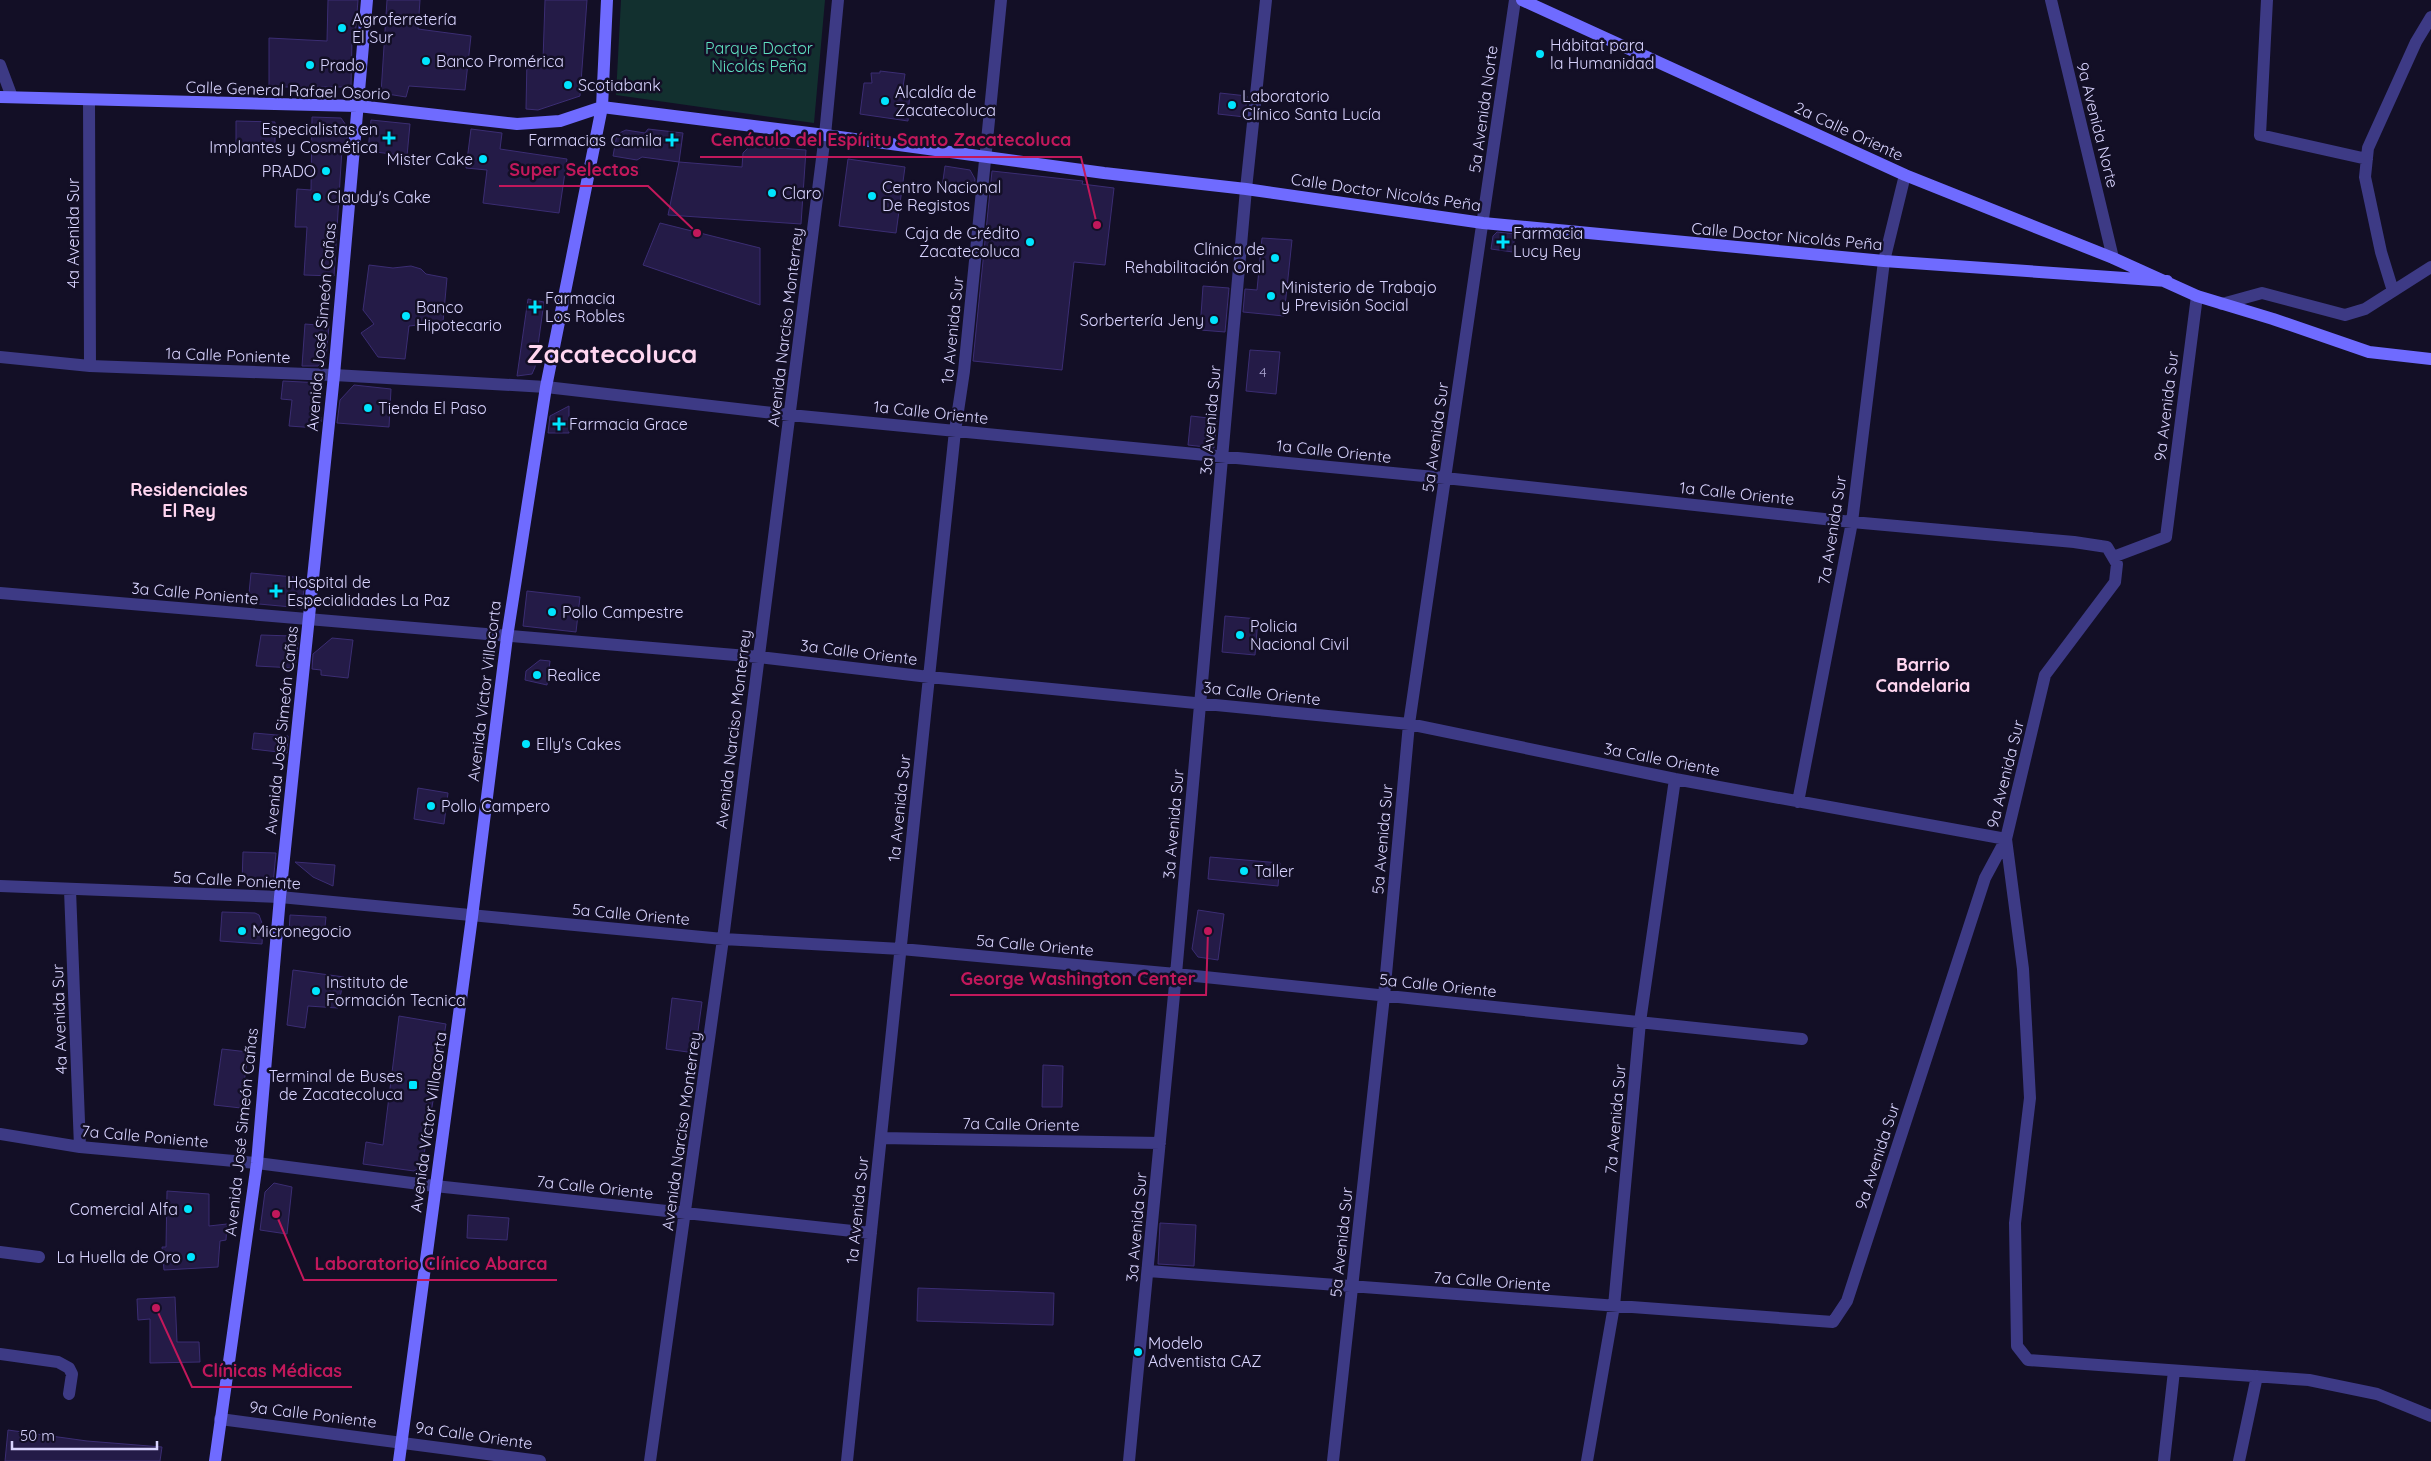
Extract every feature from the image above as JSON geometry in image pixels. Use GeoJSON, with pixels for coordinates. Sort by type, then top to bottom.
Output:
{"type":"FeatureCollection","features":[{"type":"Feature","properties":{"kind":"main road","name":"Avenida José Simeón Cañas"},"geometry":{"type":"LineString","coordinates":[[215,1461],[257,1163],[280,897],[295,772],[308,619],[334,375],[367,0]]}},
{"type":"Feature","properties":{"kind":"main road","name":"Avenida Víctor Villacorta"},"geometry":{"type":"LineString","coordinates":[[399,1461],[472,917],[506,637],[546,387],[602,107],[607,0]]}},
{"type":"Feature","properties":{"kind":"main road","name":"2a Calle Oriente"},"geometry":{"type":"LineString","coordinates":[[1522,0],[1905,175],[2113,258],[2168,281],[2196,296],[2369,352],[2431,359]]}},
{"type":"Feature","properties":{"kind":"main road","name":"Calle General Rafael Osorio"},"geometry":{"type":"LineString","coordinates":[[6,97],[358,106],[517,124],[560,120],[602,107]]}},
{"type":"Feature","properties":{"kind":"main road","name":"Calle Doctor Nicolás Peña"},"geometry":{"type":"LineString","coordinates":[[602,107],[825,135],[986,158],[1246,189],[1483,223],[1884,261],[2168,281]]}},
{"type":"Feature","properties":{"kind":"street","name":"Avenida Narciso Monterrey"},"geometry":{"type":"LineString","coordinates":[[650,1461],[723,939],[825,135],[838,0]]}},
{"type":"Feature","properties":{"kind":"street","name":"1a Avenida Sur"},"geometry":{"type":"LineString","coordinates":[[847,1461],[929,677],[964,371],[1001,0]]}},
{"type":"Feature","properties":{"kind":"street","name":"3a Avenida Sur"},"geometry":{"type":"LineString","coordinates":[[1129,1461],[1224,456],[1246,189],[1266,0]]}},
{"type":"Feature","properties":{"kind":"street","name":"5a Avenida Norte"},"geometry":{"type":"LineString","coordinates":[[1483,223],[1515,0]]}},
{"type":"Feature","properties":{"kind":"street","name":"9a Avenida Norte"},"geometry":{"type":"LineString","coordinates":[[2051,0],[2113,258]]}},
{"type":"Feature","properties":{"kind":"street"},"geometry":{"type":"LineString","coordinates":[[2267,0],[2260,135],[2367,159]]}},
{"type":"Feature","properties":{"kind":"street"},"geometry":{"type":"LineString","coordinates":[[2393,291],[2381,252],[2365,177],[2368,148],[2416,42],[2431,17]]}},
{"type":"Feature","properties":{"kind":"street"},"geometry":{"type":"LineString","coordinates":[[0,65],[6,97]]}},
{"type":"Feature","properties":{"kind":"street","name":"4a Avenida Sur"},"geometry":{"type":"LineString","coordinates":[[89,100],[90,366]]}},
{"type":"Feature","properties":{"kind":"street","name":"7a Avenida Sur"},"geometry":{"type":"LineString","coordinates":[[1798,802],[1852,522],[1884,261],[1905,175]]}},
{"type":"Feature","properties":{"kind":"street","name":"5a Avenida Sur"},"geometry":{"type":"LineString","coordinates":[[1333,1461],[1384,996],[1409,724],[1483,223]]}},
{"type":"Feature","properties":{"kind":"street"},"geometry":{"type":"LineString","coordinates":[[2222,304],[2262,292],[2345,315],[2365,309],[2431,267]]}},
{"type":"Feature","properties":{"kind":"street","name":"9a Avenida Sur"},"geometry":{"type":"LineString","coordinates":[[1833,1322],[1847,1300],[1984,878],[2006,839],[2045,674],[2115,582],[2117,564],[2113,558],[2166,537],[2196,296]]}},
{"type":"Feature","properties":{"kind":"street","name":"1a Calle Poniente"},"geometry":{"type":"LineString","coordinates":[[0,357],[90,366],[334,375],[546,387]]}},
{"type":"Feature","properties":{"kind":"street","name":"1a Calle Oriente"},"geometry":{"type":"LineString","coordinates":[[546,387],[790,415],[1445,478],[1852,522],[2074,542],[2107,547],[2113,558]]}},
{"type":"Feature","properties":{"kind":"street","name":"3a Calle Poniente"},"geometry":{"type":"LineString","coordinates":[[0,593],[506,637]]}},
{"type":"Feature","properties":{"kind":"street","name":"3a Calle Oriente"},"geometry":{"type":"LineString","coordinates":[[506,637],[758,657],[929,677],[1409,724],[1675,779],[2006,839]]}},
{"type":"Feature","properties":{"kind":"street","name":"7a Avenida Sur"},"geometry":{"type":"LineString","coordinates":[[1587,1461],[1614,1306],[1640,1022],[1675,779]]}},
{"type":"Feature","properties":{"kind":"street"},"geometry":{"type":"LineString","coordinates":[[2006,839],[2023,969],[2030,1098],[2015,1223],[2017,1346],[2028,1360],[2308,1380],[2377,1394],[2431,1416]]}},
{"type":"Feature","properties":{"kind":"street","name":"5a Calle Poniente"},"geometry":{"type":"LineString","coordinates":[[0,886],[280,897],[472,917]]}},
{"type":"Feature","properties":{"kind":"street","name":"4a Avenida Sur"},"geometry":{"type":"LineString","coordinates":[[70,890],[80,1147]]}},
{"type":"Feature","properties":{"kind":"street","name":"5a Calle Oriente"},"geometry":{"type":"LineString","coordinates":[[472,917],[723,939],[901,950],[1176,974],[1802,1039]]}},
{"type":"Feature","properties":{"kind":"street","name":"7a Calle Poniente"},"geometry":{"type":"LineString","coordinates":[[0,1134],[80,1147],[257,1163],[435,1186]]}},
{"type":"Feature","properties":{"kind":"street","name":"7a Calle Oriente"},"geometry":{"type":"LineString","coordinates":[[881,1138],[1160,1143]]}},
{"type":"Feature","properties":{"kind":"street","name":"7a Calle Oriente"},"geometry":{"type":"LineString","coordinates":[[435,1186],[871,1233]]}},
{"type":"Feature","properties":{"kind":"street"},"geometry":{"type":"LineString","coordinates":[[0,1252],[38,1257]]}},
{"type":"Feature","properties":{"kind":"street","name":"7a Calle Oriente"},"geometry":{"type":"LineString","coordinates":[[1148,1271],[1352,1288],[1833,1322]]}},
{"type":"Feature","properties":{"kind":"street"},"geometry":{"type":"LineString","coordinates":[[0,1354],[58,1362],[69,1368],[72,1374],[70,1394]]}},
{"type":"Feature","properties":{"kind":"street"},"geometry":{"type":"LineString","coordinates":[[2164,1461],[2174,1371]]}},
{"type":"Feature","properties":{"kind":"street"},"geometry":{"type":"LineString","coordinates":[[2239,1461],[2257,1376]]}},
{"type":"Feature","properties":{"kind":"street","name":"9a Calle Poniente"},"geometry":{"type":"LineString","coordinates":[[220,1419],[403,1442]]}},
{"type":"Feature","properties":{"kind":"street","name":"9a Calle Oriente"},"geometry":{"type":"LineString","coordinates":[[403,1442],[540,1461]]}},
{"type":"Feature","properties":{"kind":"green space","name":"Parque Doctor Nicolás Peña"},"geometry":{"type":"Polygon","coordinates":[[[621,0],[825,0],[814,123],[616,95],[621,0]]]}},
{"type":"Feature","properties":{"kind":"building","name":"Prado"},"geometry":{"type":"Polygon","coordinates":[[[328,0],[358,0],[355,39],[352,38],[351,87],[269,87],[269,38],[327,41],[328,0]]]}},
{"type":"Feature","properties":{"kind":"building","name":"Banco Promérica"},"geometry":{"type":"Polygon","coordinates":[[[387,0],[420,0],[418,29],[471,36],[465,90],[409,86],[406,97],[381,93],[387,0]]]}},
{"type":"Feature","properties":{"kind":"building"},"geometry":{"type":"Polygon","coordinates":[[[545,0],[587,0],[580,96],[538,110],[526,109],[527,59],[543,60],[545,0]]]}},
{"type":"Feature","properties":{"kind":"building","name":"Alcaldía de Zacatecoluca"},"geometry":{"type":"Polygon","coordinates":[[[880,71],[905,74],[903,87],[910,88],[908,121],[860,114],[864,83],[872,83],[871,73],[880,73],[880,71]]]}},
{"type":"Feature","properties":{"kind":"building","name":"Laboratorio Clínico Santa Lucía"},"geometry":{"type":"Polygon","coordinates":[[[1220,93],[1247,96],[1245,117],[1218,114],[1220,93]]]}},
{"type":"Feature","properties":{"kind":"building"},"geometry":{"type":"Polygon","coordinates":[[[312,117],[341,118],[348,128],[346,149],[342,149],[334,276],[304,275],[307,227],[295,227],[297,189],[311,190],[312,117]]]}},
{"type":"Feature","properties":{"kind":"building","name":"Especialistas en Implantes y Cosmética"},"geometry":{"type":"Polygon","coordinates":[[[371,120],[410,124],[407,156],[368,151],[371,120]]]}},
{"type":"Feature","properties":{"kind":"building"},"geometry":{"type":"Polygon","coordinates":[[[236,121],[275,122],[275,147],[236,147],[236,121]]]}},
{"type":"Feature","properties":{"kind":"building"},"geometry":{"type":"Polygon","coordinates":[[[471,129],[502,133],[500,149],[567,159],[559,213],[483,203],[487,170],[466,168],[471,129]]]}},
{"type":"Feature","properties":{"kind":"building"},"geometry":{"type":"Polygon","coordinates":[[[648,129],[683,133],[679,162],[642,157],[637,160],[613,156],[617,134],[626,130],[645,133],[648,129]]]}},
{"type":"Feature","properties":{"kind":"building"},"geometry":{"type":"Polygon","coordinates":[[[750,146],[806,150],[801,224],[668,215],[679,162],[742,167],[743,153],[750,146]]]}},
{"type":"Feature","properties":{"kind":"building","name":"Centro Nacional De Registos"},"geometry":{"type":"Polygon","coordinates":[[[848,159],[905,167],[896,233],[839,226],[848,159]]]}},
{"type":"Feature","properties":{"kind":"building"},"geometry":{"type":"Polygon","coordinates":[[[945,166],[970,170],[975,179],[974,193],[942,188],[945,166]]]}},
{"type":"Feature","properties":{"kind":"building","name":"Caja de Crédito Zacatecoluca"},"geometry":{"type":"Polygon","coordinates":[[[992,171],[1083,181],[1082,184],[1114,188],[1105,265],[1074,262],[1062,370],[973,361],[992,171]]]}},
{"type":"Feature","properties":{"kind":"building"},"geometry":{"type":"Polygon","coordinates":[[[660,223],[760,248],[760,305],[643,265],[660,223]]]}},
{"type":"Feature","properties":{"kind":"building","name":"Farmacia Lucy Rey"},"geometry":{"type":"Polygon","coordinates":[[[1497,232],[1515,234],[1513,252],[1491,249],[1493,236],[1497,232]]]}},
{"type":"Feature","properties":{"kind":"building"},"geometry":{"type":"Polygon","coordinates":[[[1262,238],[1292,240],[1284,316],[1243,312],[1245,289],[1257,290],[1262,238]]]}},
{"type":"Feature","properties":{"kind":"building","name":"Banco Hipotecario"},"geometry":{"type":"Polygon","coordinates":[[[369,265],[393,268],[411,266],[421,269],[426,274],[447,278],[443,322],[409,326],[405,359],[378,357],[361,333],[374,324],[363,310],[369,265]]]}},
{"type":"Feature","properties":{"kind":"building"},"geometry":{"type":"Polygon","coordinates":[[[1203,286],[1229,288],[1225,332],[1200,330],[1203,286]]]}},
{"type":"Feature","properties":{"kind":"building"},"geometry":{"type":"Polygon","coordinates":[[[528,299],[544,302],[535,367],[532,374],[517,376],[528,299]]]}},
{"type":"Feature","properties":{"kind":"building"},"geometry":{"type":"Polygon","coordinates":[[[305,324],[329,326],[326,358],[318,366],[302,366],[305,324]]]}},
{"type":"Feature","properties":{"kind":"building"},"geometry":{"type":"Polygon","coordinates":[[[1250,350],[1280,352],[1276,394],[1246,391],[1250,350]]]}},
{"type":"Feature","properties":{"kind":"building"},"geometry":{"type":"Polygon","coordinates":[[[283,381],[322,383],[318,421],[321,417],[321,422],[318,422],[317,428],[289,426],[292,400],[281,399],[283,381]]]}},
{"type":"Feature","properties":{"kind":"building","name":"Tienda El Paso"},"geometry":{"type":"Polygon","coordinates":[[[354,385],[391,389],[389,427],[337,423],[340,400],[354,385]]]}},
{"type":"Feature","properties":{"kind":"building","name":"Farmacia Grace"},"geometry":{"type":"Polygon","coordinates":[[[569,406],[569,433],[548,433],[550,416],[569,406]]]}},
{"type":"Feature","properties":{"kind":"building"},"geometry":{"type":"Polygon","coordinates":[[[1191,416],[1217,419],[1214,448],[1188,445],[1191,416]]]}},
{"type":"Feature","properties":{"kind":"building","name":"Hospital de Especialidades La Paz"},"geometry":{"type":"Polygon","coordinates":[[[251,573],[305,578],[302,608],[248,603],[251,573]]]}},
{"type":"Feature","properties":{"kind":"building","name":"Pollo Campestre"},"geometry":{"type":"Polygon","coordinates":[[[527,591],[580,597],[576,632],[523,626],[527,591]]]}},
{"type":"Feature","properties":{"kind":"building","name":"Policia Nacional Civil"},"geometry":{"type":"Polygon","coordinates":[[[1225,616],[1258,619],[1255,655],[1222,652],[1225,616]]]}},
{"type":"Feature","properties":{"kind":"building"},"geometry":{"type":"Polygon","coordinates":[[[261,635],[292,636],[298,643],[295,668],[256,666],[261,635]]]}},
{"type":"Feature","properties":{"kind":"building"},"geometry":{"type":"Polygon","coordinates":[[[332,638],[353,640],[348,678],[321,675],[321,670],[312,669],[313,654],[332,638]]]}},
{"type":"Feature","properties":{"kind":"building","name":"Realice"},"geometry":{"type":"Polygon","coordinates":[[[540,660],[550,661],[547,685],[525,680],[526,671],[540,660]]]}},
{"type":"Feature","properties":{"kind":"building"},"geometry":{"type":"Polygon","coordinates":[[[254,733],[288,736],[287,753],[252,749],[254,733]]]}},
{"type":"Feature","properties":{"kind":"building","name":"Pollo Campero"},"geometry":{"type":"Polygon","coordinates":[[[418,788],[448,793],[444,824],[414,819],[418,788]]]}},
{"type":"Feature","properties":{"kind":"building"},"geometry":{"type":"Polygon","coordinates":[[[243,852],[276,853],[273,884],[242,883],[243,852]]]}},
{"type":"Feature","properties":{"kind":"building","name":"Taller"},"geometry":{"type":"Polygon","coordinates":[[[1210,857],[1280,863],[1278,886],[1208,879],[1210,857]]]}},
{"type":"Feature","properties":{"kind":"building"},"geometry":{"type":"Polygon","coordinates":[[[295,862],[335,865],[333,886],[313,877],[295,862]]]}},
{"type":"Feature","properties":{"kind":"building"},"geometry":{"type":"Polygon","coordinates":[[[1198,910],[1224,914],[1218,960],[1198,957],[1192,949],[1198,910]]]}},
{"type":"Feature","properties":{"kind":"building","name":"Micronegocio"},"geometry":{"type":"Polygon","coordinates":[[[222,912],[255,913],[259,915],[263,926],[262,944],[220,941],[222,912]]]}},
{"type":"Feature","properties":{"kind":"building"},"geometry":{"type":"Polygon","coordinates":[[[290,915],[326,917],[324,936],[289,934],[290,915]]]}},
{"type":"Feature","properties":{"kind":"building","name":"Instituto de Formación Tecnica"},"geometry":{"type":"Polygon","coordinates":[[[293,970],[344,977],[338,1008],[308,1006],[305,1028],[287,1025],[293,970]]]}},
{"type":"Feature","properties":{"kind":"building"},"geometry":{"type":"Polygon","coordinates":[[[672,998],[702,1002],[695,1053],[666,1049],[672,998]]]}},
{"type":"Feature","properties":{"kind":"building","name":"Terminal de Buses de Zacatecoluca"},"geometry":{"type":"Polygon","coordinates":[[[399,1016],[446,1024],[422,1166],[414,1171],[363,1164],[366,1142],[383,1145],[399,1016]]]}},
{"type":"Feature","properties":{"kind":"building"},"geometry":{"type":"Polygon","coordinates":[[[222,1049],[248,1052],[241,1108],[214,1105],[222,1049]]]}},
{"type":"Feature","properties":{"kind":"building"},"geometry":{"type":"Polygon","coordinates":[[[1043,1065],[1063,1066],[1062,1107],[1042,1107],[1043,1065]]]}},
{"type":"Feature","properties":{"kind":"building"},"geometry":{"type":"Polygon","coordinates":[[[274,1183],[292,1187],[287,1234],[260,1230],[265,1192],[274,1183]]]}},
{"type":"Feature","properties":{"kind":"building","name":"Comercial Alfa"},"geometry":{"type":"Polygon","coordinates":[[[167,1191],[209,1194],[209,1226],[227,1224],[226,1240],[220,1241],[218,1267],[164,1270],[162,1247],[166,1247],[167,1191]]]}},
{"type":"Feature","properties":{"kind":"building"},"geometry":{"type":"Polygon","coordinates":[[[468,1215],[509,1218],[507,1240],[467,1238],[468,1215]]]}},
{"type":"Feature","properties":{"kind":"building"},"geometry":{"type":"Polygon","coordinates":[[[1160,1223],[1196,1225],[1194,1266],[1158,1264],[1160,1223]]]}},
{"type":"Feature","properties":{"kind":"building"},"geometry":{"type":"Polygon","coordinates":[[[918,1288],[1054,1293],[1053,1325],[917,1321],[918,1288]]]}},
{"type":"Feature","properties":{"kind":"building"},"geometry":{"type":"Polygon","coordinates":[[[175,1297],[177,1342],[199,1342],[200,1362],[150,1363],[150,1319],[138,1320],[137,1299],[175,1297]]]}},
{"type":"Feature","properties":{"kind":"building"},"geometry":{"type":"Polygon","coordinates":[[[8,1430],[87,1441],[162,1447],[160,1461],[5,1461],[8,1430]]]}},
{"type":"Feature","properties":{"kind":"place","name":"Agroferretería El Sur"},"geometry":{"type":"Point","coordinates":[342,28]}},
{"type":"Feature","properties":{"kind":"place","name":"Hábitat para la Humanidad"},"geometry":{"type":"Point","coordinates":[1540,54]}},
{"type":"Feature","properties":{"kind":"place","name":"Banco Promérica"},"geometry":{"type":"Point","coordinates":[426,61]}},
{"type":"Feature","properties":{"kind":"place","name":"Prado"},"geometry":{"type":"Point","coordinates":[310,65]}},
{"type":"Feature","properties":{"kind":"place","name":"Scotiabank"},"geometry":{"type":"Point","coordinates":[568,85]}},
{"type":"Feature","properties":{"kind":"place","name":"Alcaldía de Zacatecoluca"},"geometry":{"type":"Point","coordinates":[885,101]}},
{"type":"Feature","properties":{"kind":"place","name":"Laboratorio Clínico Santa Lucía"},"geometry":{"type":"Point","coordinates":[1232,105]}},
{"type":"Feature","properties":{"kind":"place","name":"Especialistas en Implantes y Cosmética"},"geometry":{"type":"Point","coordinates":[389,138]}},
{"type":"Feature","properties":{"kind":"place","name":"Farmacias Camila"},"geometry":{"type":"Point","coordinates":[672,140]}},
{"type":"Feature","properties":{"kind":"place","name":"Mister Cake"},"geometry":{"type":"Point","coordinates":[483,159]}},
{"type":"Feature","properties":{"kind":"place","name":"PRADO"},"geometry":{"type":"Point","coordinates":[326,171]}},
{"type":"Feature","properties":{"kind":"place","name":"Claro"},"geometry":{"type":"Point","coordinates":[772,193]}},
{"type":"Feature","properties":{"kind":"place","name":"Centro Nacional De Registos"},"geometry":{"type":"Point","coordinates":[872,196]}},
{"type":"Feature","properties":{"kind":"place","name":"Claudy's Cake"},"geometry":{"type":"Point","coordinates":[317,197]}},
{"type":"Feature","properties":{"kind":"place","name":"Cenáculo del Espíritu Santo Zacatecoluca"},"geometry":{"type":"Point","coordinates":[1097,225]}},
{"type":"Feature","properties":{"kind":"place","name":"Super Selectos"},"geometry":{"type":"Point","coordinates":[697,233]}},
{"type":"Feature","properties":{"kind":"place","name":"Caja de Crédito Zacatecoluca"},"geometry":{"type":"Point","coordinates":[1030,242]}},
{"type":"Feature","properties":{"kind":"place","name":"Farmacia Lucy Rey"},"geometry":{"type":"Point","coordinates":[1503,242]}},
{"type":"Feature","properties":{"kind":"place","name":"Clínica de Rehabilitación Oral"},"geometry":{"type":"Point","coordinates":[1275,258]}},
{"type":"Feature","properties":{"kind":"place","name":"Ministerio de Trabajo y Previsión Social"},"geometry":{"type":"Point","coordinates":[1271,296]}},
{"type":"Feature","properties":{"kind":"place","name":"Farmacia Los Robles"},"geometry":{"type":"Point","coordinates":[535,307]}},
{"type":"Feature","properties":{"kind":"place","name":"Banco Hipotecario"},"geometry":{"type":"Point","coordinates":[406,316]}},
{"type":"Feature","properties":{"kind":"place","name":"Sorbertería Jeny"},"geometry":{"type":"Point","coordinates":[1214,320]}},
{"type":"Feature","properties":{"kind":"place","name":"Tienda El Paso"},"geometry":{"type":"Point","coordinates":[368,408]}},
{"type":"Feature","properties":{"kind":"place","name":"Farmacia Grace"},"geometry":{"type":"Point","coordinates":[559,424]}},
{"type":"Feature","properties":{"kind":"place","name":"Hospital de Especialidades La Paz"},"geometry":{"type":"Point","coordinates":[276,591]}},
{"type":"Feature","properties":{"kind":"place","name":"Pollo Campestre"},"geometry":{"type":"Point","coordinates":[552,612]}},
{"type":"Feature","properties":{"kind":"place","name":"Policia Nacional Civil"},"geometry":{"type":"Point","coordinates":[1240,635]}},
{"type":"Feature","properties":{"kind":"place","name":"Realice"},"geometry":{"type":"Point","coordinates":[537,675]}},
{"type":"Feature","properties":{"kind":"place","name":"Elly's Cakes"},"geometry":{"type":"Point","coordinates":[526,744]}},
{"type":"Feature","properties":{"kind":"place","name":"Pollo Campero"},"geometry":{"type":"Point","coordinates":[431,806]}},
{"type":"Feature","properties":{"kind":"place","name":"Taller"},"geometry":{"type":"Point","coordinates":[1244,871]}},
{"type":"Feature","properties":{"kind":"place","name":"Micronegocio"},"geometry":{"type":"Point","coordinates":[242,931]}},
{"type":"Feature","properties":{"kind":"place","name":"George Washington Center"},"geometry":{"type":"Point","coordinates":[1208,931]}},
{"type":"Feature","properties":{"kind":"place","name":"Instituto de Formación Tecnica"},"geometry":{"type":"Point","coordinates":[316,991]}},
{"type":"Feature","properties":{"kind":"place","name":"Terminal de Buses de Zacatecoluca"},"geometry":{"type":"Point","coordinates":[413,1085]}},
{"type":"Feature","properties":{"kind":"place","name":"Comercial Alfa"},"geometry":{"type":"Point","coordinates":[188,1209]}},
{"type":"Feature","properties":{"kind":"place","name":"Laboratorio Clínico Abarca"},"geometry":{"type":"Point","coordinates":[276,1214]}},
{"type":"Feature","properties":{"kind":"place","name":"La Huella de Oro"},"geometry":{"type":"Point","coordinates":[191,1257]}},
{"type":"Feature","properties":{"kind":"place","name":"Clínicas Médicas"},"geometry":{"type":"Point","coordinates":[156,1308]}},
{"type":"Feature","properties":{"kind":"place","name":"Modelo Adventista CAZ"},"geometry":{"type":"Point","coordinates":[1138,1352]}},
{"type":"Feature","properties":{"kind":"district","name":"Zacatecoluca"},"geometry":{"type":"Point","coordinates":[612,354]}},
{"type":"Feature","properties":{"kind":"district","name":"Residenciales El Rey"},"geometry":{"type":"Point","coordinates":[189,500]}},
{"type":"Feature","properties":{"kind":"district","name":"Barrio Candelaria"},"geometry":{"type":"Point","coordinates":[1923,675]}}]}
